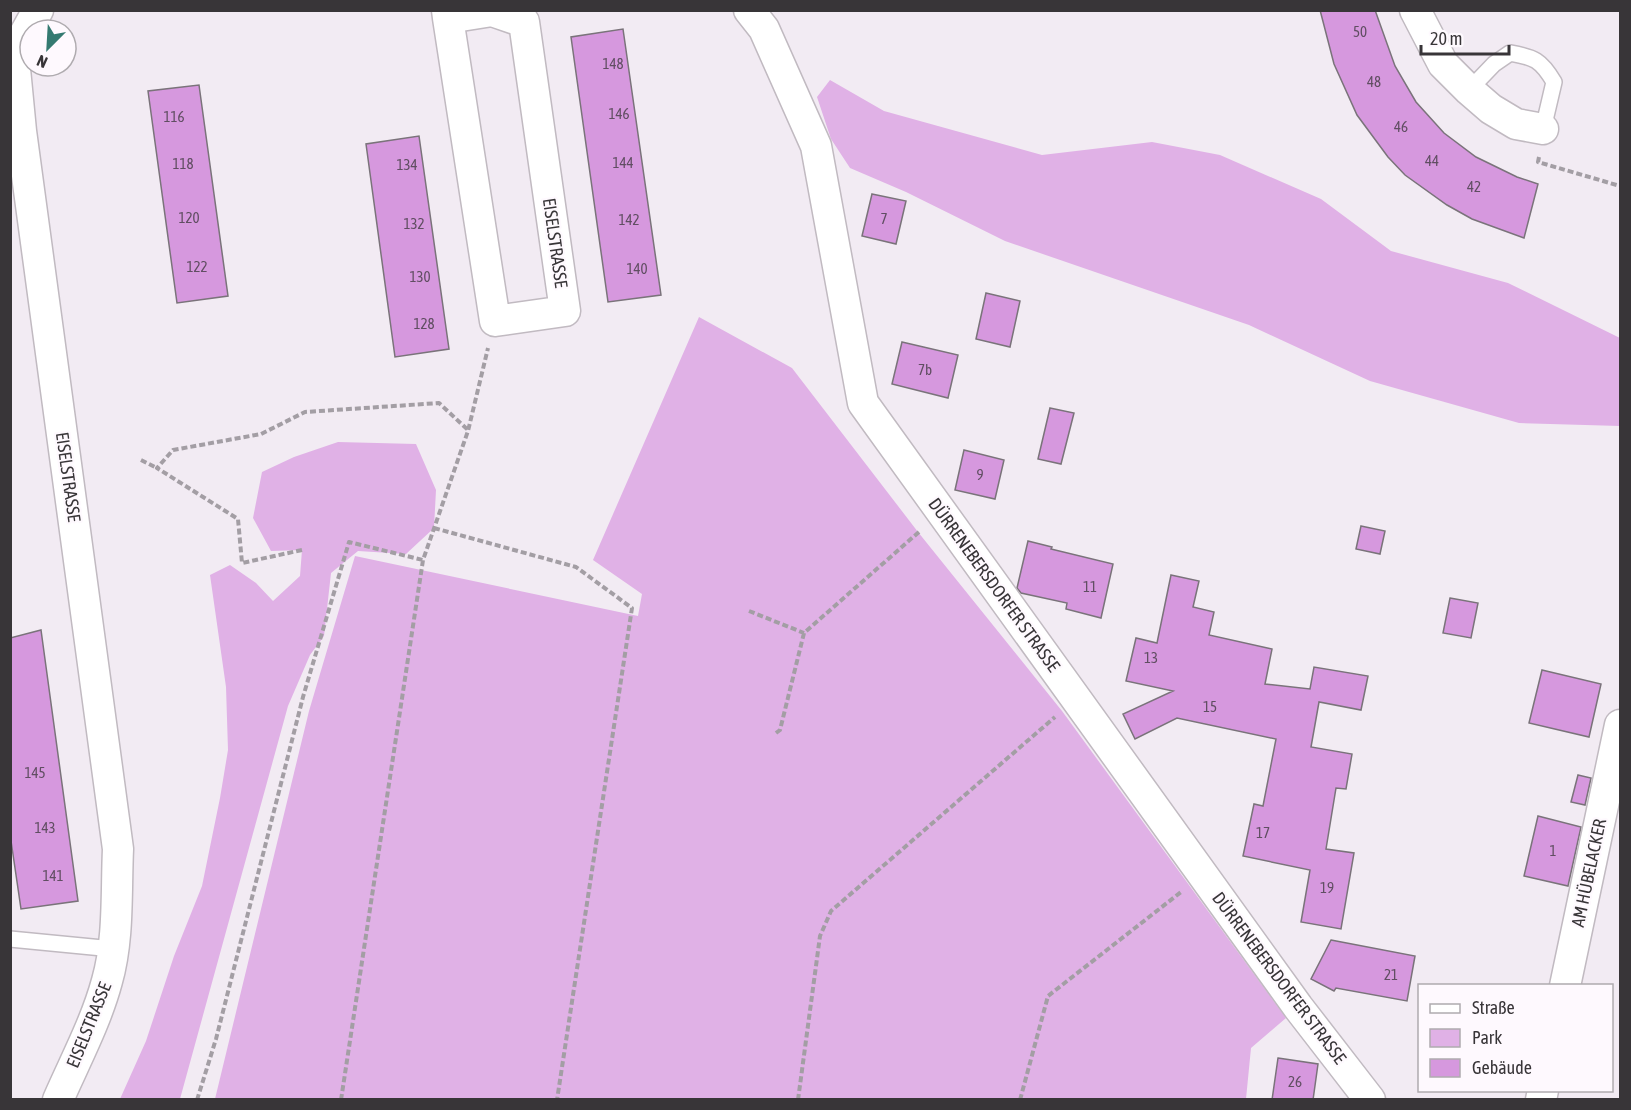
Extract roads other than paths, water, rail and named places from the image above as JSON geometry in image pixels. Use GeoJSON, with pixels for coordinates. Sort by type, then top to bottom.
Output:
{"type":"FeatureCollection","features":[{"type":"Feature","properties":{"kind":"street","name":"EISELSTRASSE"},"geometry":{"type":"LineString","coordinates":[[38,10],[19,44],[15,69],[26,168],[118,849],[113,949],[107,980],[98,1007],[58,1100]]}},
{"type":"Feature","properties":{"kind":"street","name":"DÜRRENEBERSDORFER STRASSE"},"geometry":{"type":"LineString","coordinates":[[749,10],[764,29],[816,147],[863,403],[1298,1007],[1370,1100]]}},
{"type":"Feature","properties":{"kind":"street"},"geometry":{"type":"LineString","coordinates":[[1415,10],[1443,63],[1469,90],[1491,109],[1516,124],[1543,129]]}},
{"type":"Feature","properties":{"kind":"street","name":"EISELSTRASSE"},"geometry":{"type":"LineString","coordinates":[[492,11],[524,22],[564,311],[495,321],[448,14],[492,11]]}},
{"type":"Feature","properties":{"kind":"street","name":"AM HÜBELACKER"},"geometry":{"type":"LineString","coordinates":[[1565,984],[1620,725]]}},
{"type":"Feature","properties":{"kind":"lane"},"geometry":{"type":"LineString","coordinates":[[1469,90],[1494,64],[1510,53],[1529,56],[1544,66],[1554,82],[1543,129]]}},
{"type":"Feature","properties":{"kind":"lane"},"geometry":{"type":"LineString","coordinates":[[10,939],[113,949]]}}]}
